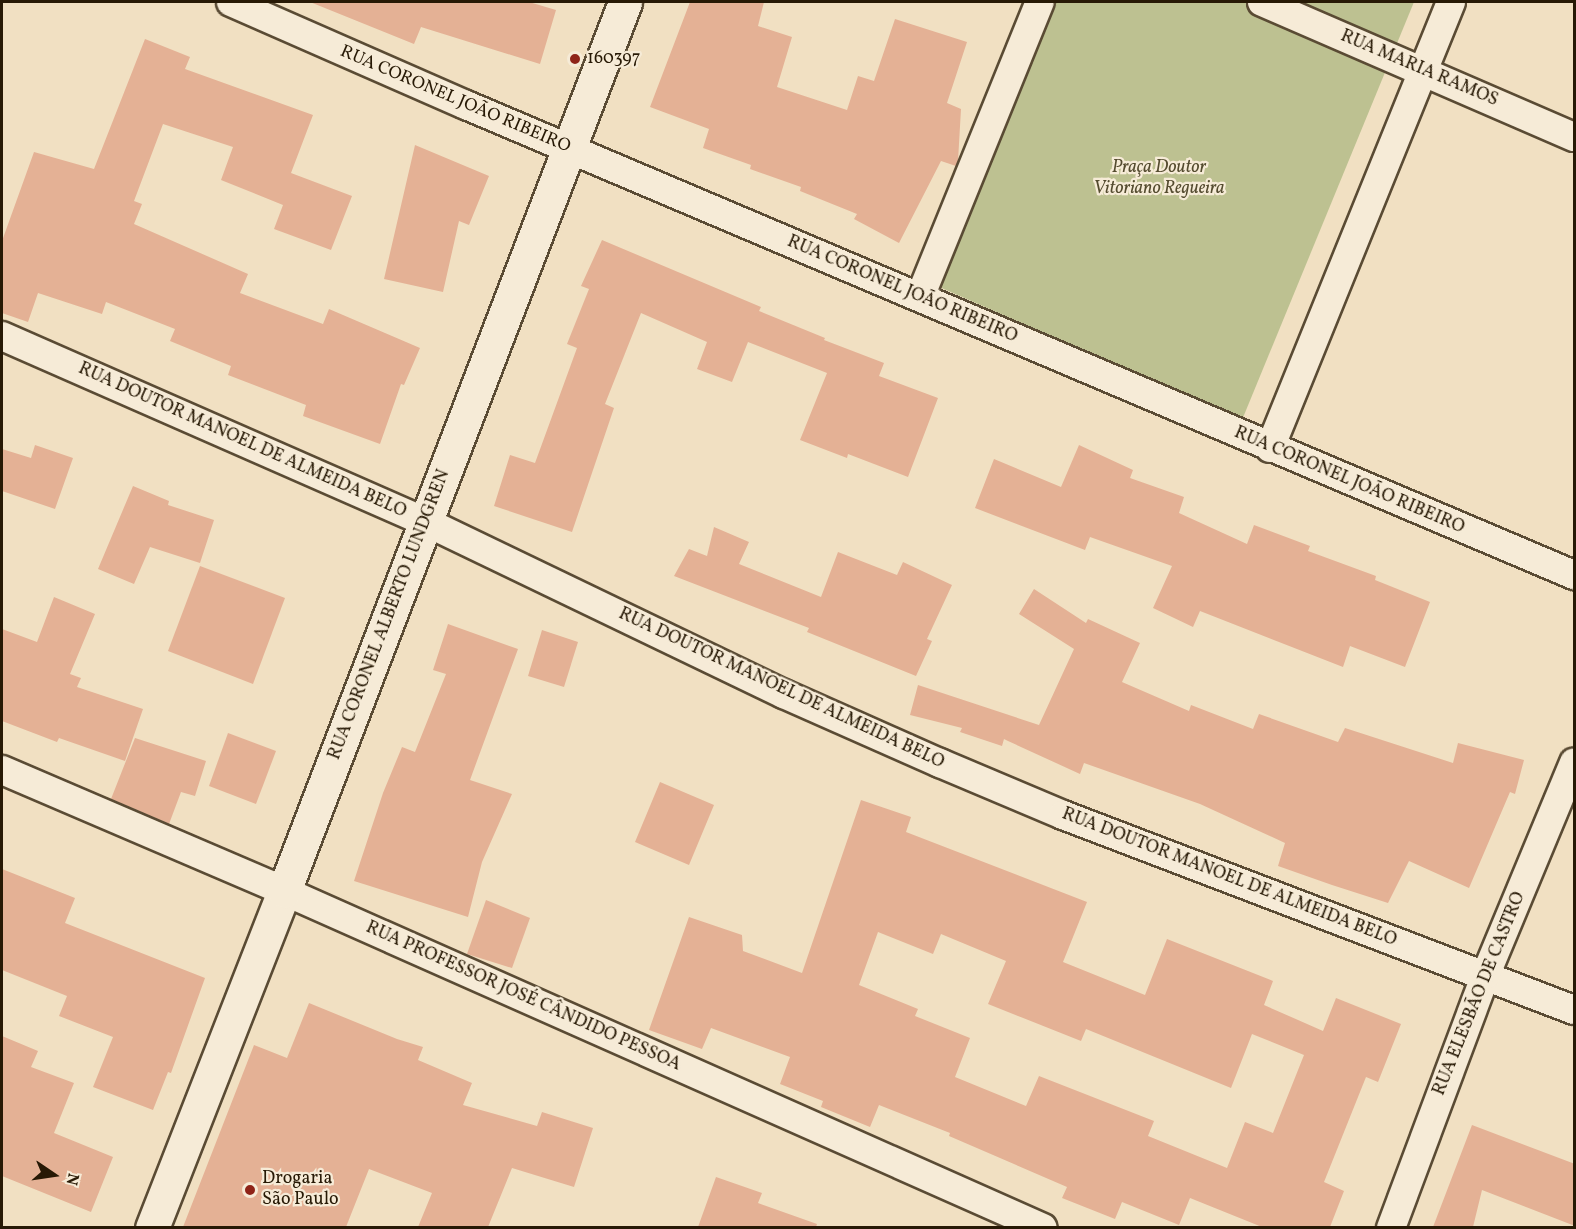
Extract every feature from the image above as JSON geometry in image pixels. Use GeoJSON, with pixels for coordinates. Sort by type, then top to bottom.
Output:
{"type":"FeatureCollection","features":[{"type":"Feature","properties":{"kind":"street","name":"RUA CORONEL JOÃO RIBEIRO"},"geometry":{"type":"LineString","coordinates":[[231,2],[1270,448],[1575,575]]}},
{"type":"Feature","properties":{"kind":"street","name":"RUA CORONEL ALBERTO LUNDGREN"},"geometry":{"type":"LineString","coordinates":[[152,1227],[284,891],[567,148],[625,2]]}},
{"type":"Feature","properties":{"kind":"street"},"geometry":{"type":"LineString","coordinates":[[920,297],[1041,2]]}},
{"type":"Feature","properties":{"kind":"street","name":"RUA MARIA RAMOS"},"geometry":{"type":"LineString","coordinates":[[1262,2],[1575,137]]}},
{"type":"Feature","properties":{"kind":"street"},"geometry":{"type":"LineString","coordinates":[[1270,448],[1451,2]]}},
{"type":"Feature","properties":{"kind":"street","name":"RUA DOUTOR MANOEL DE ALMEIDA BELO"},"geometry":{"type":"LineString","coordinates":[[2,336],[426,522],[784,694],[940,763],[1063,815],[1279,899],[1486,974],[1575,1010]]}},
{"type":"Feature","properties":{"kind":"street","name":"RUA ELESBÃO DE CASTRO"},"geometry":{"type":"LineString","coordinates":[[1391,1227],[1486,974],[1575,763]]}},
{"type":"Feature","properties":{"kind":"street","name":"RUA PROFESSOR JOSÉ CÂNDIDO PESSOA"},"geometry":{"type":"LineString","coordinates":[[2,770],[284,891],[1043,1227]]}},
{"type":"Feature","properties":{"kind":"green space","name":"Praça Doutor Vitoriano Regueira"},"geometry":{"type":"Polygon","coordinates":[[[1048,2],[1414,2],[1242,420],[937,286],[1048,2]]]}},
{"type":"Feature","properties":{"kind":"building"},"geometry":{"type":"Polygon","coordinates":[[[310,2],[529,2],[556,10],[540,64],[421,27],[414,44],[310,2]]]}},
{"type":"Feature","properties":{"kind":"building"},"geometry":{"type":"Polygon","coordinates":[[[690,2],[764,2],[758,26],[792,37],[777,87],[847,110],[858,76],[874,81],[895,19],[967,42],[947,103],[961,109],[958,161],[956,166],[941,161],[899,243],[854,219],[857,214],[800,191],[801,187],[750,169],[751,165],[703,148],[709,129],[650,107],[690,2]]]}},
{"type":"Feature","properties":{"kind":"building"},"geometry":{"type":"Polygon","coordinates":[[[145,39],[190,57],[185,69],[313,115],[291,173],[352,196],[331,250],[274,229],[283,205],[221,180],[233,147],[163,124],[134,201],[142,204],[134,224],[248,274],[240,293],[323,324],[329,309],[420,348],[404,385],[401,384],[380,444],[303,416],[306,405],[228,375],[231,366],[170,341],[175,329],[106,302],[102,314],[38,293],[28,322],[2,313],[2,241],[34,152],[94,169],[145,39]]]}},
{"type":"Feature","properties":{"kind":"building"},"geometry":{"type":"Polygon","coordinates":[[[415,145],[489,176],[469,225],[459,221],[443,292],[384,279],[415,145]]]}},
{"type":"Feature","properties":{"kind":"building"},"geometry":{"type":"Polygon","coordinates":[[[602,240],[761,307],[759,311],[825,338],[824,340],[884,363],[879,376],[938,398],[908,477],[848,454],[847,458],[800,440],[827,373],[748,342],[732,382],[697,369],[707,342],[641,313],[605,404],[614,408],[572,532],[494,506],[510,455],[535,463],[577,348],[567,344],[589,289],[581,286],[602,240]]]}},
{"type":"Feature","properties":{"kind":"building"},"geometry":{"type":"Polygon","coordinates":[[[35,445],[73,458],[55,509],[2,491],[2,449],[31,458],[35,445]]]}},
{"type":"Feature","properties":{"kind":"building"},"geometry":{"type":"Polygon","coordinates":[[[1079,445],[1133,470],[1130,478],[1184,497],[1179,513],[1247,544],[1254,525],[1310,546],[1308,551],[1376,576],[1375,580],[1430,602],[1405,667],[1350,646],[1343,667],[1200,611],[1193,627],[1153,608],[1172,566],[1090,537],[1085,550],[975,508],[994,459],[1061,487],[1079,445]]]}},
{"type":"Feature","properties":{"kind":"building"},"geometry":{"type":"Polygon","coordinates":[[[133,486],[169,501],[168,505],[214,520],[200,563],[150,547],[134,584],[98,569],[133,486]]]}},
{"type":"Feature","properties":{"kind":"building"},"geometry":{"type":"Polygon","coordinates":[[[714,527],[749,542],[739,564],[821,597],[838,552],[897,575],[903,562],[952,585],[927,639],[932,641],[916,676],[807,632],[809,628],[674,576],[689,549],[707,556],[714,527]]]}},
{"type":"Feature","properties":{"kind":"building"},"geometry":{"type":"Polygon","coordinates":[[[200,566],[285,598],[253,684],[168,651],[200,566]]]}},
{"type":"Feature","properties":{"kind":"building"},"geometry":{"type":"Polygon","coordinates":[[[1034,589],[1086,623],[1088,619],[1140,643],[1122,682],[1189,711],[1191,705],[1253,729],[1259,714],[1338,742],[1345,728],[1453,763],[1458,743],[1524,760],[1515,794],[1510,792],[1469,888],[1409,861],[1388,903],[1278,866],[1285,843],[1200,804],[1084,763],[1080,774],[1004,739],[1002,746],[960,732],[962,728],[910,715],[918,685],[1039,725],[1074,649],[1019,614],[1034,589]]]}},
{"type":"Feature","properties":{"kind":"building"},"geometry":{"type":"Polygon","coordinates":[[[54,597],[95,614],[70,674],[81,678],[77,687],[143,709],[125,761],[59,738],[57,742],[2,721],[2,629],[37,642],[54,597]]]}},
{"type":"Feature","properties":{"kind":"building"},"geometry":{"type":"Polygon","coordinates":[[[448,624],[518,649],[470,780],[512,794],[482,862],[468,917],[354,881],[383,793],[402,747],[415,752],[446,674],[433,670],[448,624]]]}},
{"type":"Feature","properties":{"kind":"building"},"geometry":{"type":"Polygon","coordinates":[[[542,630],[578,642],[564,687],[528,676],[542,630]]]}},
{"type":"Feature","properties":{"kind":"building"},"geometry":{"type":"Polygon","coordinates":[[[228,733],[276,751],[256,804],[209,786],[228,733]]]}},
{"type":"Feature","properties":{"kind":"building"},"geometry":{"type":"Polygon","coordinates":[[[135,738],[206,761],[195,796],[181,792],[169,824],[111,799],[135,738]]]}},
{"type":"Feature","properties":{"kind":"building"},"geometry":{"type":"Polygon","coordinates":[[[660,782],[714,805],[689,865],[635,842],[660,782]]]}},
{"type":"Feature","properties":{"kind":"building"},"geometry":{"type":"Polygon","coordinates":[[[861,800],[911,817],[906,832],[1087,902],[1063,962],[1145,995],[1167,939],[1273,981],[1264,1005],[1323,1031],[1336,998],[1401,1024],[1378,1082],[1366,1077],[1324,1182],[1344,1191],[1330,1227],[1262,1227],[1190,1198],[1179,1225],[1122,1202],[1115,1219],[1062,1198],[1067,1187],[949,1136],[950,1133],[879,1105],[870,1127],[821,1107],[823,1101],[780,1084],[790,1057],[711,1028],[702,1049],[649,1030],[689,917],[742,935],[743,951],[802,973],[861,800]],[[878,932],[859,985],[918,1009],[915,1016],[970,1038],[955,1077],[1026,1106],[1039,1076],[1154,1121],[1148,1136],[1227,1168],[1245,1122],[1273,1133],[1304,1055],[1252,1034],[1231,1088],[1086,1029],[1081,1041],[988,1004],[1006,961],[941,934],[933,954],[878,932]]]}},
{"type":"Feature","properties":{"kind":"building"},"geometry":{"type":"Polygon","coordinates":[[[2,869],[75,898],[65,923],[205,978],[171,1073],[168,1072],[153,1110],[93,1087],[113,1037],[59,1016],[67,996],[2,970],[2,869]]]}},
{"type":"Feature","properties":{"kind":"building"},"geometry":{"type":"Polygon","coordinates":[[[486,900],[530,918],[512,968],[467,954],[486,900]]]}},
{"type":"Feature","properties":{"kind":"building"},"geometry":{"type":"Polygon","coordinates":[[[309,1003],[397,1039],[423,1047],[418,1060],[472,1083],[463,1105],[537,1126],[542,1112],[593,1128],[574,1187],[512,1168],[488,1227],[418,1227],[432,1193],[369,1169],[346,1227],[183,1227],[254,1045],[287,1058],[309,1003]]]}},
{"type":"Feature","properties":{"kind":"building"},"geometry":{"type":"Polygon","coordinates":[[[2,1036],[38,1051],[31,1067],[74,1083],[54,1133],[113,1157],[91,1212],[2,1176],[2,1036]]]}},
{"type":"Feature","properties":{"kind":"building"},"geometry":{"type":"Polygon","coordinates":[[[1472,1125],[1575,1164],[1575,1226],[1482,1190],[1473,1227],[1433,1227],[1472,1125]]]}},
{"type":"Feature","properties":{"kind":"building"},"geometry":{"type":"Polygon","coordinates":[[[716,1177],[762,1193],[758,1203],[817,1224],[816,1227],[698,1227],[716,1177]]]}},
{"type":"Feature","properties":{"kind":"place","name":"160397"},"geometry":{"type":"Point","coordinates":[575,59]}},
{"type":"Feature","properties":{"kind":"place","name":"Drogaria São Paulo"},"geometry":{"type":"Point","coordinates":[250,1190]}}]}
